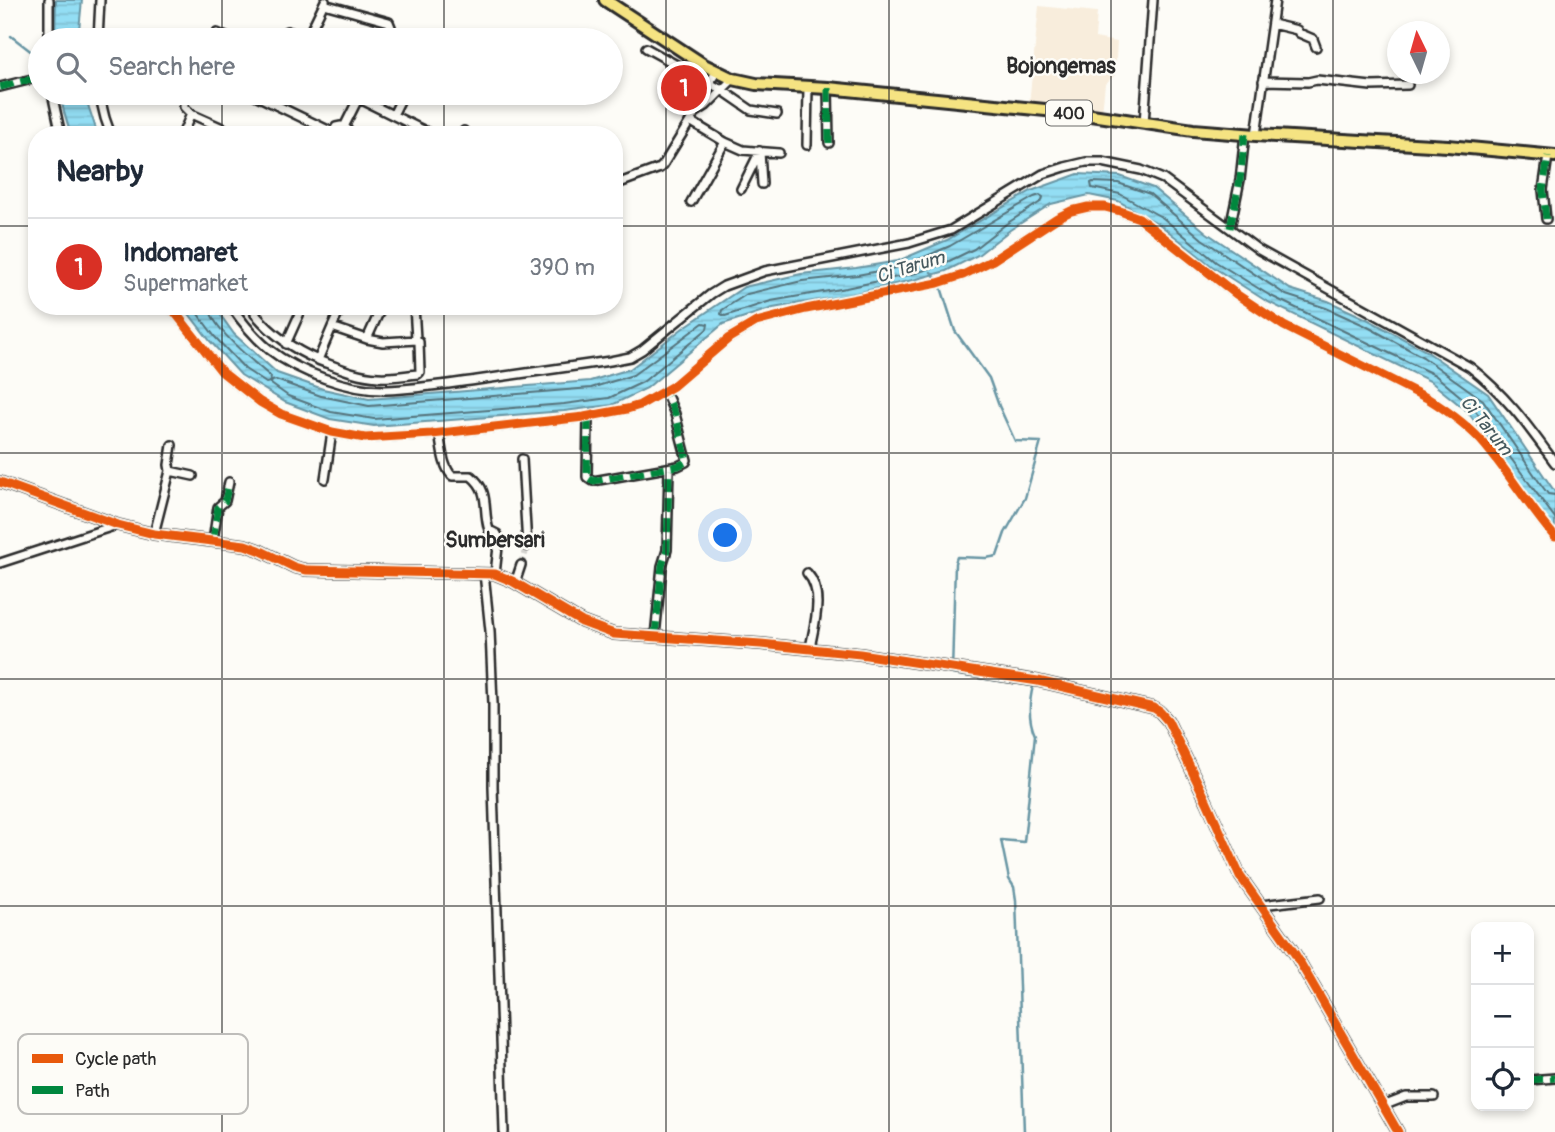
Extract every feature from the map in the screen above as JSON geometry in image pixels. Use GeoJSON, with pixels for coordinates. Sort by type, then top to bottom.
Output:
{"type":"FeatureCollection","features":[{"type":"Feature","properties":{"kind":"main road","name":"400"},"geometry":{"type":"LineString","coordinates":[[606,0],[683,52],[717,71],[733,79],[766,86],[828,88],[1085,114],[1193,130],[1421,144],[1552,156]]}},
{"type":"Feature","properties":{"kind":"street"},"geometry":{"type":"LineString","coordinates":[[49,28],[50,0]]}},
{"type":"Feature","properties":{"kind":"street"},"geometry":{"type":"LineString","coordinates":[[99,28],[100,0]]}},
{"type":"Feature","properties":{"kind":"street"},"geometry":{"type":"LineString","coordinates":[[1144,123],[1153,0]]}},
{"type":"Feature","properties":{"kind":"street"},"geometry":{"type":"LineString","coordinates":[[1230,228],[1263,81],[1275,0]]}},
{"type":"Feature","properties":{"kind":"street"},"geometry":{"type":"LineString","coordinates":[[314,28],[325,2],[389,22],[391,28]]}},
{"type":"Feature","properties":{"kind":"street"},"geometry":{"type":"LineString","coordinates":[[1272,24],[1297,30],[1313,39],[1316,47]]}},
{"type":"Feature","properties":{"kind":"street"},"geometry":{"type":"LineString","coordinates":[[646,48],[722,90],[751,110],[777,114]]}},
{"type":"Feature","properties":{"kind":"street"},"geometry":{"type":"LineString","coordinates":[[623,182],[660,168],[695,113],[699,99],[717,71]]}},
{"type":"Feature","properties":{"kind":"street"},"geometry":{"type":"LineString","coordinates":[[695,113],[706,107],[733,79]]}},
{"type":"Feature","properties":{"kind":"street"},"geometry":{"type":"LineString","coordinates":[[1263,81],[1317,80],[1371,86],[1408,85]]}},
{"type":"Feature","properties":{"kind":"street"},"geometry":{"type":"LineString","coordinates":[[0,87],[28,81]]}},
{"type":"Feature","properties":{"kind":"street"},"geometry":{"type":"LineString","coordinates":[[807,145],[808,87]]}},
{"type":"Feature","properties":{"kind":"street"},"geometry":{"type":"LineString","coordinates":[[828,88],[829,143]]}},
{"type":"Feature","properties":{"kind":"street"},"geometry":{"type":"LineString","coordinates":[[55,105],[59,126]]}},
{"type":"Feature","properties":{"kind":"street"},"geometry":{"type":"LineString","coordinates":[[102,105],[108,126]]}},
{"type":"Feature","properties":{"kind":"street"},"geometry":{"type":"LineString","coordinates":[[184,105],[191,114],[218,126]]}},
{"type":"Feature","properties":{"kind":"street"},"geometry":{"type":"LineString","coordinates":[[275,105],[318,126]]}},
{"type":"Feature","properties":{"kind":"street"},"geometry":{"type":"LineString","coordinates":[[348,126],[355,105]]}},
{"type":"Feature","properties":{"kind":"street"},"geometry":{"type":"LineString","coordinates":[[376,105],[415,126]]}},
{"type":"Feature","properties":{"kind":"street"},"geometry":{"type":"LineString","coordinates":[[393,115],[398,105]]}},
{"type":"Feature","properties":{"kind":"street"},"geometry":{"type":"LineString","coordinates":[[186,126],[191,114]]}},
{"type":"Feature","properties":{"kind":"street"},"geometry":{"type":"LineString","coordinates":[[690,121],[743,150],[779,153]]}},
{"type":"Feature","properties":{"kind":"street"},"geometry":{"type":"LineString","coordinates":[[691,202],[725,142]]}},
{"type":"Feature","properties":{"kind":"street"},"geometry":{"type":"LineString","coordinates":[[760,151],[762,184]]}},
{"type":"Feature","properties":{"kind":"street"},"geometry":{"type":"LineString","coordinates":[[741,189],[760,151]]}},
{"type":"Feature","properties":{"kind":"street"},"geometry":{"type":"LineString","coordinates":[[1546,219],[1543,190],[1552,156]]}},
{"type":"Feature","properties":{"kind":"street"},"geometry":{"type":"LineString","coordinates":[[238,315],[270,350],[318,375],[353,387],[385,390],[433,386],[610,361],[630,357],[642,350],[711,294],[733,282],[765,271],[932,237],[951,230],[1043,174],[1086,162],[1102,162],[1153,173],[1180,190],[1259,250],[1470,367],[1492,384],[1513,406],[1555,463]]}},
{"type":"Feature","properties":{"kind":"street"},"geometry":{"type":"LineString","coordinates":[[177,315],[222,372],[252,396],[281,414],[332,432],[365,438],[439,433],[583,417],[640,405],[673,386],[729,338],[756,322],[806,309],[938,284],[993,260],[1071,211],[1105,207],[1139,218],[1236,294],[1287,327],[1443,408],[1485,444],[1555,537]]}},
{"type":"Feature","properties":{"kind":"street"},"geometry":{"type":"LineString","coordinates":[[260,315],[267,328],[286,344],[317,360],[353,373],[375,377],[418,374],[421,370],[415,315]]}},
{"type":"Feature","properties":{"kind":"street"},"geometry":{"type":"LineString","coordinates":[[286,344],[299,315]]}},
{"type":"Feature","properties":{"kind":"street"},"geometry":{"type":"LineString","coordinates":[[317,360],[338,315]]}},
{"type":"Feature","properties":{"kind":"street"},"geometry":{"type":"LineString","coordinates":[[367,339],[378,315]]}},
{"type":"Feature","properties":{"kind":"street"},"geometry":{"type":"LineString","coordinates":[[332,327],[383,342],[416,340]]}},
{"type":"Feature","properties":{"kind":"street"},"geometry":{"type":"LineString","coordinates":[[583,417],[587,477],[590,480],[669,468],[687,461],[676,414],[665,391]]}},
{"type":"Feature","properties":{"kind":"street"},"geometry":{"type":"LineString","coordinates":[[325,479],[332,432]]}},
{"type":"Feature","properties":{"kind":"street"},"geometry":{"type":"LineString","coordinates":[[439,433],[445,468],[452,476],[471,476],[483,489],[487,524],[489,530],[499,538],[495,574]]}},
{"type":"Feature","properties":{"kind":"street"},"geometry":{"type":"LineString","coordinates":[[154,534],[170,471],[172,445]]}},
{"type":"Feature","properties":{"kind":"street"},"geometry":{"type":"LineString","coordinates":[[522,459],[527,545]]}},
{"type":"Feature","properties":{"kind":"street"},"geometry":{"type":"LineString","coordinates":[[655,636],[662,566],[667,550],[669,468]]}},
{"type":"Feature","properties":{"kind":"street"},"geometry":{"type":"LineString","coordinates":[[170,471],[193,476]]}},
{"type":"Feature","properties":{"kind":"street"},"geometry":{"type":"LineString","coordinates":[[0,482],[118,524],[154,534],[244,545],[306,570],[495,574],[582,622],[614,634],[860,654],[1038,681],[1154,708],[1168,721],[1240,876],[1296,954],[1398,1132]]}},
{"type":"Feature","properties":{"kind":"street"},"geometry":{"type":"LineString","coordinates":[[212,541],[218,507],[225,501],[229,482]]}},
{"type":"Feature","properties":{"kind":"street"},"geometry":{"type":"LineString","coordinates":[[0,563],[118,524]]}},
{"type":"Feature","properties":{"kind":"street"},"geometry":{"type":"LineString","coordinates":[[515,583],[522,565]]}},
{"type":"Feature","properties":{"kind":"street"},"geometry":{"type":"LineString","coordinates":[[484,573],[493,704],[504,1132]]}},
{"type":"Feature","properties":{"kind":"street"},"geometry":{"type":"LineString","coordinates":[[807,573],[816,587],[817,602],[810,648]]}},
{"type":"Feature","properties":{"kind":"street"},"geometry":{"type":"LineString","coordinates":[[1261,905],[1320,898]]}},
{"type":"Feature","properties":{"kind":"street"},"geometry":{"type":"LineString","coordinates":[[1534,1080],[1555,1079]]}},
{"type":"Feature","properties":{"kind":"street"},"geometry":{"type":"LineString","coordinates":[[1383,1107],[1406,1097],[1434,1097]]}},
{"type":"Feature","properties":{"kind":"shaded area"},"geometry":{"type":"Polygon","coordinates":[[[1039,6],[1097,12],[1095,38],[1117,42],[1115,75],[1105,84],[1102,112],[1029,104],[1039,6]]]}},
{"type":"Feature","properties":{"kind":"water"},"geometry":{"type":"Polygon","coordinates":[[[56,0],[82,0],[79,28],[55,28],[56,0]]]}},
{"type":"Feature","properties":{"kind":"water"},"geometry":{"type":"Polygon","coordinates":[[[63,105],[88,105],[95,126],[68,126],[63,105]]]}},
{"type":"Feature","properties":{"kind":"water","name":"Ci Tarum"},"geometry":{"type":"Polygon","coordinates":[[[1078,174],[1120,176],[1153,188],[1207,233],[1290,289],[1328,301],[1426,351],[1488,394],[1555,492],[1555,530],[1467,411],[1430,381],[1266,301],[1213,267],[1159,224],[1118,201],[1089,195],[1051,204],[1010,230],[978,255],[946,271],[847,295],[773,308],[723,324],[647,388],[612,405],[374,426],[330,419],[285,402],[241,375],[190,315],[220,315],[234,334],[277,373],[323,389],[369,399],[590,381],[630,369],[683,328],[744,287],[801,274],[898,261],[947,240],[1031,191],[1078,174]]]}},
{"type":"Feature","properties":{"kind":"waterway"},"geometry":{"type":"LineString","coordinates":[[11,36],[28,49]]}},
{"type":"Feature","properties":{"kind":"waterway","name":"Ci Tarum"},"geometry":{"type":"LineString","coordinates":[[931,272],[939,281],[955,331],[989,378],[1015,441],[1041,442],[1025,498],[1005,533],[997,556],[957,557],[952,674],[1033,686],[1030,711],[1035,735],[1024,842],[1001,840],[1016,900],[1024,1132]]}},
{"type":"Feature","properties":{"kind":"tunnel"},"geometry":{"type":"LineString","coordinates":[[521,565],[527,546]]}},
{"type":"Feature","properties":{"kind":"marked path"},"geometry":{"type":"LineString","coordinates":[[0,87],[28,80]]}},
{"type":"Feature","properties":{"kind":"marked path"},"geometry":{"type":"LineString","coordinates":[[828,88],[829,143]]}},
{"type":"Feature","properties":{"kind":"marked path"},"geometry":{"type":"LineString","coordinates":[[1230,228],[1240,180],[1245,134]]}},
{"type":"Feature","properties":{"kind":"marked path"},"geometry":{"type":"LineString","coordinates":[[1546,219],[1543,190],[1548,156]]}},
{"type":"Feature","properties":{"kind":"marked path"},"geometry":{"type":"LineString","coordinates":[[588,417],[587,477],[593,481],[678,466],[687,460],[675,414],[665,391]]}},
{"type":"Feature","properties":{"kind":"marked path"},"geometry":{"type":"LineString","coordinates":[[655,636],[662,566],[667,550],[669,469]]}},
{"type":"Feature","properties":{"kind":"marked path"},"geometry":{"type":"LineString","coordinates":[[213,541],[218,507],[225,501],[229,482]]}},
{"type":"Feature","properties":{"kind":"marked path"},"geometry":{"type":"LineString","coordinates":[[1534,1080],[1555,1078]]}},
{"type":"Feature","properties":{"kind":"cycle path"},"geometry":{"type":"LineString","coordinates":[[177,315],[222,372],[260,402],[281,414],[332,432],[365,438],[432,434],[584,417],[640,405],[673,386],[729,338],[756,322],[806,309],[938,283],[963,275],[993,260],[1071,211],[1105,207],[1139,218],[1236,294],[1284,326],[1427,398],[1451,414],[1486,446],[1555,537]]}},
{"type":"Feature","properties":{"kind":"cycle path"},"geometry":{"type":"LineString","coordinates":[[0,482],[118,525],[154,534],[245,545],[306,570],[495,574],[582,622],[614,634],[860,654],[1038,681],[1154,708],[1168,721],[1240,876],[1295,954],[1398,1132]]}},
{"type":"Feature","properties":{"kind":"place","name":"Indomaret"},"geometry":{"type":"Point","coordinates":[684,88]}},
{"type":"Feature","properties":{"kind":"district","name":"Bojongemas"},"geometry":{"type":"Point","coordinates":[1061,66]}},
{"type":"Feature","properties":{"kind":"district","name":"Sumbersari"},"geometry":{"type":"Point","coordinates":[495,540]}}]}
